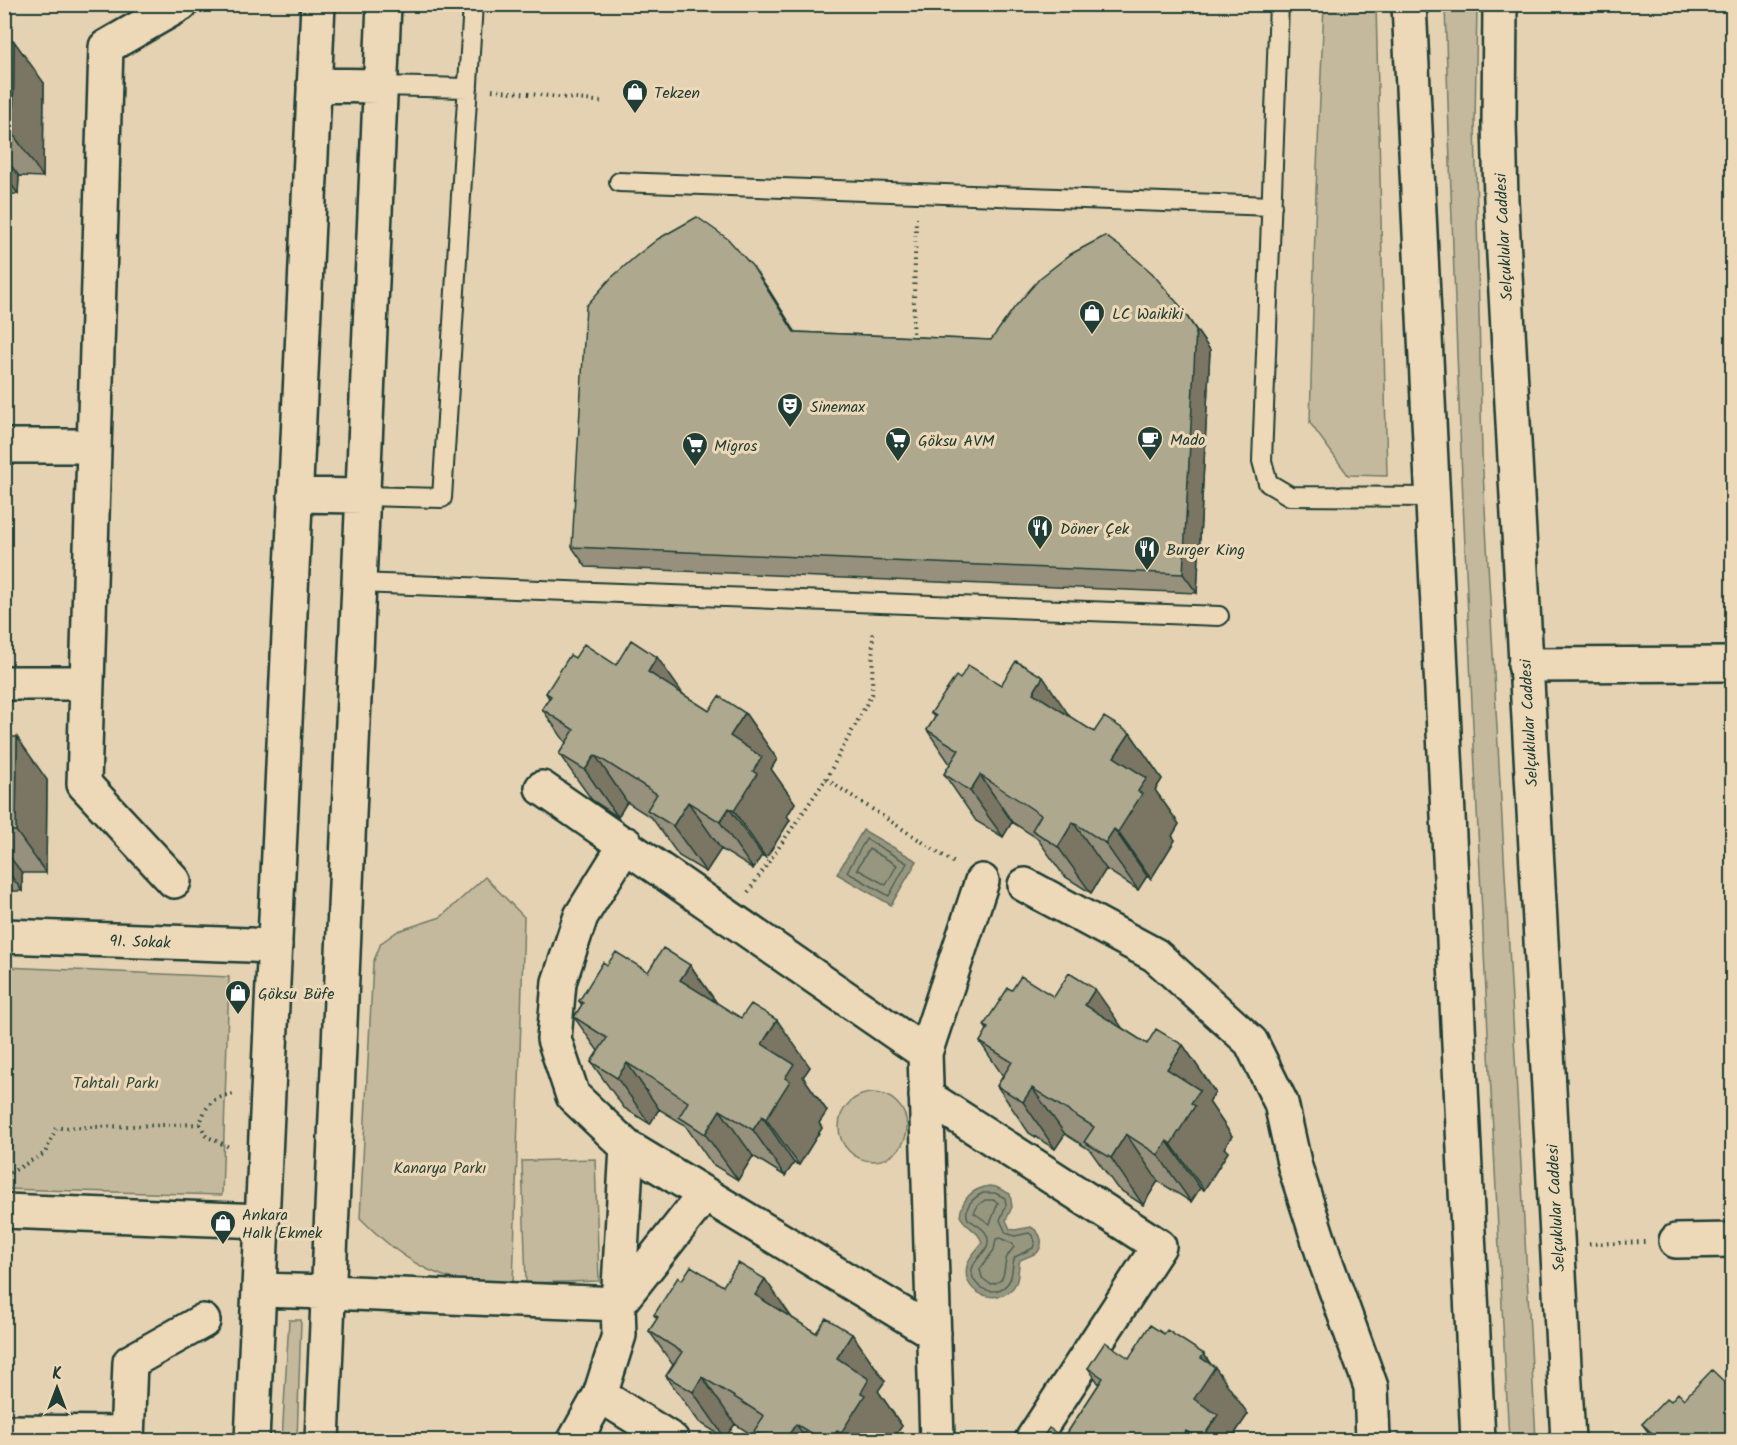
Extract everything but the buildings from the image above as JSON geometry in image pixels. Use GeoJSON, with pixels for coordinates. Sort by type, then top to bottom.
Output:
{"type":"FeatureCollection","features":[{"type":"Feature","properties":{"kind":"street"},"geometry":{"type":"LineString","coordinates":[[174,881],[84,784],[106,47],[181,4]]}},
{"type":"Feature","properties":{"kind":"street"},"geometry":{"type":"LineString","coordinates":[[252,1440],[318,4]]}},
{"type":"Feature","properties":{"kind":"street"},"geometry":{"type":"LineString","coordinates":[[322,1440],[384,4]]}},
{"type":"Feature","properties":{"kind":"street"},"geometry":{"type":"LineString","coordinates":[[1409,4],[1479,1440]]}},
{"type":"Feature","properties":{"kind":"street","name":"Selçuklular Caddesi"},"geometry":{"type":"LineString","coordinates":[[1500,4],[1501,200],[1568,1440]]}},
{"type":"Feature","properties":{"kind":"street"},"geometry":{"type":"LineString","coordinates":[[314,85],[380,86]]}},
{"type":"Feature","properties":{"kind":"street"},"geometry":{"type":"LineString","coordinates":[[4,446],[94,446]]}},
{"type":"Feature","properties":{"kind":"street"},"geometry":{"type":"LineString","coordinates":[[296,495],[362,496]]}},
{"type":"Feature","properties":{"kind":"street"},"geometry":{"type":"LineString","coordinates":[[1525,665],[1732,664]]}},
{"type":"Feature","properties":{"kind":"street"},"geometry":{"type":"LineString","coordinates":[[4,683],[87,682]]}},
{"type":"Feature","properties":{"kind":"street"},"geometry":{"type":"LineString","coordinates":[[542,788],[925,1053]]}},
{"type":"Feature","properties":{"kind":"street"},"geometry":{"type":"LineString","coordinates":[[626,844],[581,916],[559,982],[554,1039],[573,1096],[627,1147],[934,1333]]}},
{"type":"Feature","properties":{"kind":"street"},"geometry":{"type":"LineString","coordinates":[[937,1440],[925,1053],[982,881]]}},
{"type":"Feature","properties":{"kind":"street"},"geometry":{"type":"LineString","coordinates":[[1025,885],[1155,955],[1251,1042],[1281,1103],[1295,1167],[1324,1257],[1371,1387],[1372,1440]]}},
{"type":"Feature","properties":{"kind":"street","name":"91. Sokak"},"geometry":{"type":"LineString","coordinates":[[4,936],[275,946]]}},
{"type":"Feature","properties":{"kind":"street"},"geometry":{"type":"LineString","coordinates":[[927,1096],[1159,1246],[1032,1440]]}},
{"type":"Feature","properties":{"kind":"street"},"geometry":{"type":"LineString","coordinates":[[575,1440],[600,1395],[619,1335],[618,1304],[627,1147]]}},
{"type":"Feature","properties":{"kind":"street"},"geometry":{"type":"LineString","coordinates":[[618,1304],[705,1194]]}},
{"type":"Feature","properties":{"kind":"street"},"geometry":{"type":"LineString","coordinates":[[4,1211],[262,1221]]}},
{"type":"Feature","properties":{"kind":"street"},"geometry":{"type":"LineString","coordinates":[[1676,1241],[1732,1240]]}},
{"type":"Feature","properties":{"kind":"street"},"geometry":{"type":"LineString","coordinates":[[259,1290],[618,1304]]}},
{"type":"Feature","properties":{"kind":"street"},"geometry":{"type":"LineString","coordinates":[[4,1432],[127,1437],[130,1362],[203,1322]]}},
{"type":"Feature","properties":{"kind":"street"},"geometry":{"type":"LineString","coordinates":[[600,1395],[672,1440]]}},
{"type":"Feature","properties":{"kind":"lane"},"geometry":{"type":"LineString","coordinates":[[362,496],[442,498],[473,4]]}},
{"type":"Feature","properties":{"kind":"lane"},"geometry":{"type":"LineString","coordinates":[[1279,4],[1262,461],[1268,483],[1290,496],[1433,497]]}},
{"type":"Feature","properties":{"kind":"lane"},"geometry":{"type":"LineString","coordinates":[[380,86],[468,88]]}},
{"type":"Feature","properties":{"kind":"lane"},"geometry":{"type":"LineString","coordinates":[[619,182],[1272,206]]}},
{"type":"Feature","properties":{"kind":"lane"},"geometry":{"type":"LineString","coordinates":[[358,583],[1219,616]]}},
{"type":"Feature","properties":{"kind":"path"},"geometry":{"type":"LineString","coordinates":[[468,88],[605,102]]}},
{"type":"Feature","properties":{"kind":"path"},"geometry":{"type":"LineString","coordinates":[[913,344],[917,193]]}},
{"type":"Feature","properties":{"kind":"path"},"geometry":{"type":"LineString","coordinates":[[730,917],[826,779],[872,694],[874,602]]}},
{"type":"Feature","properties":{"kind":"path"},"geometry":{"type":"LineString","coordinates":[[826,779],[982,881]]}},
{"type":"Feature","properties":{"kind":"path"},"geometry":{"type":"LineString","coordinates":[[4,1173],[10,1173],[45,1153],[56,1128],[200,1124],[204,1111],[218,1096],[268,1095]]}},
{"type":"Feature","properties":{"kind":"path"},"geometry":{"type":"LineString","coordinates":[[1557,1246],[1676,1241]]}},
{"type":"Feature","properties":{"kind":"green space"},"geometry":{"type":"Polygon","coordinates":[[[1324,5],[1376,5],[1387,476],[1348,475],[1310,423],[1324,5]]]}},
{"type":"Feature","properties":{"kind":"green space"},"geometry":{"type":"Polygon","coordinates":[[[1445,5],[1477,5],[1475,121],[1482,454],[1536,1440],[1509,1440],[1481,902],[1445,5]]]}},
{"type":"Feature","properties":{"kind":"green space","name":"Kanarya Parkı"},"geometry":{"type":"Polygon","coordinates":[[[485,877],[524,917],[513,1286],[462,1281],[433,1272],[394,1249],[360,1218],[373,963],[381,943],[398,931],[441,917],[485,877]]]}},
{"type":"Feature","properties":{"kind":"green space","name":"Tahtalı Parkı"},"geometry":{"type":"Polygon","coordinates":[[[5,967],[229,977],[222,1195],[5,1189],[5,967]]]}},
{"type":"Feature","properties":{"kind":"green space"},"geometry":{"type":"Polygon","coordinates":[[[873,1093],[886,1096],[897,1103],[904,1114],[907,1127],[904,1140],[897,1151],[886,1158],[873,1161],[860,1158],[849,1151],[842,1140],[839,1127],[842,1114],[849,1103],[860,1096],[873,1093]]]}},
{"type":"Feature","properties":{"kind":"green space"},"geometry":{"type":"Polygon","coordinates":[[[595,1159],[599,1281],[526,1283],[522,1161],[595,1159]]]}},
{"type":"Feature","properties":{"kind":"green space"},"geometry":{"type":"Polygon","coordinates":[[[289,1320],[301,1320],[297,1440],[282,1440],[289,1320]]]}},
{"type":"Feature","properties":{"kind":"water"},"geometry":{"type":"Polygon","coordinates":[[[863,830],[917,861],[891,905],[837,874],[863,830]]]}},
{"type":"Feature","properties":{"kind":"water"},"geometry":{"type":"Polygon","coordinates":[[[989,1186],[1010,1194],[1012,1207],[1006,1220],[1010,1229],[1031,1227],[1039,1235],[1041,1242],[1037,1253],[1020,1260],[1017,1280],[1010,1291],[993,1297],[976,1291],[970,1285],[967,1276],[968,1262],[982,1243],[978,1235],[960,1216],[968,1196],[972,1192],[989,1186]]]}},
{"type":"Feature","properties":{"kind":"place","name":"Tekzen"},"geometry":{"type":"Point","coordinates":[635,115]}},
{"type":"Feature","properties":{"kind":"place","name":"LC Waikiki"},"geometry":{"type":"Point","coordinates":[1092,336]}},
{"type":"Feature","properties":{"kind":"place","name":"Sinemax"},"geometry":{"type":"Point","coordinates":[790,429]}},
{"type":"Feature","properties":{"kind":"place","name":"Mado"},"geometry":{"type":"Point","coordinates":[1150,462]}},
{"type":"Feature","properties":{"kind":"place","name":"Göksu AVM"},"geometry":{"type":"Point","coordinates":[898,463]}},
{"type":"Feature","properties":{"kind":"place","name":"Migros"},"geometry":{"type":"Point","coordinates":[695,468]}},
{"type":"Feature","properties":{"kind":"place","name":"Döner Çek"},"geometry":{"type":"Point","coordinates":[1040,551]}},
{"type":"Feature","properties":{"kind":"place","name":"Burger King"},"geometry":{"type":"Point","coordinates":[1147,572]}},
{"type":"Feature","properties":{"kind":"place","name":"Göksu Büfe"},"geometry":{"type":"Point","coordinates":[238,1016]}},
{"type":"Feature","properties":{"kind":"place","name":"Ankara Halk Ekmek"},"geometry":{"type":"Point","coordinates":[223,1246]}}]}
